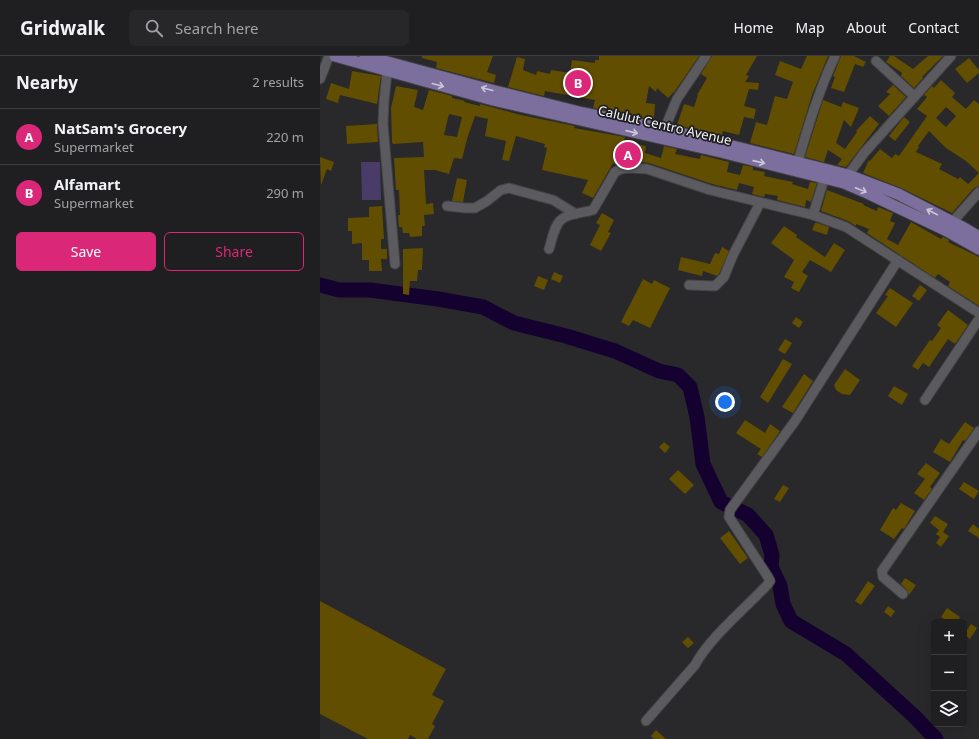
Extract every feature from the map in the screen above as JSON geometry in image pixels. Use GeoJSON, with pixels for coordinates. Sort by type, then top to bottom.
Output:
{"type":"FeatureCollection","features":[{"type":"Feature","properties":{"kind":"main road","name":"Calulut Centro Avenue"},"geometry":{"type":"LineString","coordinates":[[335,56],[388,67],[421,76],[493,100],[662,134],[796,166],[898,194],[949,226],[979,249]]}},
{"type":"Feature","properties":{"kind":"main road","name":"Calulut Centro Avenue"},"geometry":{"type":"LineString","coordinates":[[365,56],[388,67]]}},
{"type":"Feature","properties":{"kind":"main road","name":"Calulut Centro Avenue"},"geometry":{"type":"LineString","coordinates":[[949,226],[979,237]]}},
{"type":"Feature","properties":{"kind":"street"},"geometry":{"type":"LineString","coordinates":[[320,80],[329,56]]}},
{"type":"Feature","properties":{"kind":"street"},"geometry":{"type":"LineString","coordinates":[[662,134],[677,100],[706,56]]}},
{"type":"Feature","properties":{"kind":"street"},"geometry":{"type":"LineString","coordinates":[[796,166],[812,113],[825,77],[835,56]]}},
{"type":"Feature","properties":{"kind":"street"},"geometry":{"type":"LineString","coordinates":[[846,179],[864,153],[951,56]]}},
{"type":"Feature","properties":{"kind":"street"},"geometry":{"type":"LineString","coordinates":[[876,62],[914,96]]}},
{"type":"Feature","properties":{"kind":"street"},"geometry":{"type":"LineString","coordinates":[[388,67],[383,124],[384,150],[395,264]]}},
{"type":"Feature","properties":{"kind":"street"},"geometry":{"type":"LineString","coordinates":[[550,248],[556,228],[562,220],[576,214],[593,210],[615,172],[621,169],[630,168],[647,169],[710,190],[813,215],[846,227],[979,313]]}},
{"type":"Feature","properties":{"kind":"street"},"geometry":{"type":"LineString","coordinates":[[813,215],[825,174]]}},
{"type":"Feature","properties":{"kind":"street"},"geometry":{"type":"LineString","coordinates":[[447,206],[475,208],[501,190],[509,188],[553,200],[576,214]]}},
{"type":"Feature","properties":{"kind":"street"},"geometry":{"type":"LineString","coordinates":[[949,226],[979,192]]}},
{"type":"Feature","properties":{"kind":"street"},"geometry":{"type":"LineString","coordinates":[[689,285],[715,286],[724,277],[733,255],[760,203]]}},
{"type":"Feature","properties":{"kind":"street"},"geometry":{"type":"LineString","coordinates":[[646,721],[695,665],[699,657],[714,639],[770,581],[730,517],[733,506],[795,421],[898,260]]}},
{"type":"Feature","properties":{"kind":"street"},"geometry":{"type":"LineString","coordinates":[[925,400],[979,319]]}},
{"type":"Feature","properties":{"kind":"street"},"geometry":{"type":"LineString","coordinates":[[903,594],[883,577],[882,571],[979,431]]}},
{"type":"Feature","properties":{"kind":"shaded area"},"geometry":{"type":"Polygon","coordinates":[[[361,162],[380,162],[381,200],[362,200],[361,162]]]}},
{"type":"Feature","properties":{"kind":"building"},"geometry":{"type":"Polygon","coordinates":[[[422,56],[493,56],[487,72],[496,75],[494,83],[436,68],[437,62],[422,58],[422,56]]]}},
{"type":"Feature","properties":{"kind":"building"},"geometry":{"type":"Polygon","coordinates":[[[599,56],[699,56],[675,91],[668,98],[657,88],[656,92],[649,86],[646,103],[655,104],[654,120],[593,108],[595,100],[545,91],[544,96],[508,87],[517,57],[525,59],[523,70],[536,75],[537,71],[550,74],[551,70],[570,73],[572,60],[595,63],[595,60],[599,60],[599,56]]]}},
{"type":"Feature","properties":{"kind":"building"},"geometry":{"type":"Polygon","coordinates":[[[712,56],[757,56],[746,75],[749,76],[745,82],[759,83],[758,90],[749,89],[744,106],[756,109],[754,119],[744,117],[739,135],[723,131],[722,136],[677,125],[684,104],[694,107],[697,95],[707,78],[701,74],[712,56]]]}},
{"type":"Feature","properties":{"kind":"building"},"geometry":{"type":"Polygon","coordinates":[[[807,56],[828,56],[812,95],[794,154],[750,143],[756,122],[767,125],[775,96],[787,99],[793,82],[775,75],[780,61],[801,69],[807,56]]]}},
{"type":"Feature","properties":{"kind":"building"},"geometry":{"type":"Polygon","coordinates":[[[841,56],[854,56],[866,62],[863,67],[855,64],[844,92],[831,88],[835,77],[833,76],[841,56]]]}},
{"type":"Feature","properties":{"kind":"building"},"geometry":{"type":"Polygon","coordinates":[[[890,56],[894,56],[913,69],[928,56],[943,56],[922,77],[923,78],[914,88],[901,76],[902,73],[886,62],[890,56]]]}},
{"type":"Feature","properties":{"kind":"building"},"geometry":{"type":"Polygon","coordinates":[[[969,58],[979,70],[979,73],[967,83],[955,69],[969,58]]]}},
{"type":"Feature","properties":{"kind":"building"},"geometry":{"type":"Polygon","coordinates":[[[352,71],[381,76],[377,104],[340,95],[338,103],[326,99],[331,83],[349,89],[352,71]]]}},
{"type":"Feature","properties":{"kind":"building"},"geometry":{"type":"Polygon","coordinates":[[[941,80],[955,93],[952,97],[966,109],[974,100],[979,104],[979,173],[979,186],[974,188],[952,213],[901,188],[863,173],[869,160],[870,161],[880,149],[892,158],[895,154],[899,156],[927,116],[917,109],[927,97],[924,95],[932,86],[934,88],[941,80]],[[946,107],[936,118],[946,127],[956,116],[946,107]],[[929,131],[918,146],[919,147],[916,152],[942,164],[939,169],[958,179],[960,177],[968,184],[979,173],[966,161],[946,148],[929,131]]]}},
{"type":"Feature","properties":{"kind":"building"},"geometry":{"type":"Polygon","coordinates":[[[893,85],[906,97],[889,116],[878,106],[890,94],[886,92],[893,85]]]}},
{"type":"Feature","properties":{"kind":"building"},"geometry":{"type":"Polygon","coordinates":[[[396,86],[418,90],[414,107],[423,110],[429,90],[480,106],[480,104],[521,115],[575,126],[574,128],[625,137],[623,145],[636,147],[637,144],[646,146],[645,153],[661,158],[664,146],[677,149],[675,154],[700,159],[701,155],[729,162],[727,172],[740,175],[743,165],[753,167],[753,170],[765,172],[764,176],[793,182],[792,184],[808,189],[810,182],[817,183],[811,202],[806,200],[805,207],[777,200],[778,196],[765,194],[764,197],[752,194],[754,187],[739,183],[737,190],[712,184],[649,163],[619,162],[616,165],[613,163],[593,198],[582,193],[588,180],[542,170],[547,148],[544,147],[545,144],[516,136],[509,161],[502,160],[506,141],[485,136],[488,119],[475,116],[462,159],[454,158],[449,174],[435,170],[424,170],[426,204],[433,203],[434,214],[424,215],[425,226],[422,226],[422,236],[410,237],[409,233],[403,233],[402,227],[399,227],[399,190],[396,190],[394,158],[424,157],[423,142],[393,144],[391,108],[396,86]],[[449,114],[444,135],[457,137],[462,117],[449,114]]]}},
{"type":"Feature","properties":{"kind":"building"},"geometry":{"type":"Polygon","coordinates":[[[823,100],[841,107],[843,102],[859,108],[851,127],[844,120],[836,143],[845,149],[857,132],[856,131],[870,116],[879,124],[846,167],[837,165],[842,159],[828,150],[824,162],[805,157],[823,100]]]}},
{"type":"Feature","properties":{"kind":"building"},"geometry":{"type":"Polygon","coordinates":[[[904,117],[910,122],[895,141],[889,136],[904,117]]]}},
{"type":"Feature","properties":{"kind":"building"},"geometry":{"type":"Polygon","coordinates":[[[377,124],[378,142],[347,144],[346,126],[377,124]]]}},
{"type":"Feature","properties":{"kind":"building"},"geometry":{"type":"Polygon","coordinates":[[[320,157],[334,162],[331,171],[327,169],[321,185],[320,157]]]}},
{"type":"Feature","properties":{"kind":"building"},"geometry":{"type":"Polygon","coordinates":[[[457,178],[467,180],[463,202],[452,201],[457,178]]]}},
{"type":"Feature","properties":{"kind":"building"},"geometry":{"type":"Polygon","coordinates":[[[827,190],[864,204],[863,205],[877,211],[878,207],[893,213],[890,221],[895,223],[887,239],[898,245],[911,222],[941,239],[943,237],[949,240],[948,242],[979,257],[979,306],[948,286],[950,282],[938,274],[935,278],[867,233],[869,229],[856,224],[856,226],[848,221],[821,211],[827,190]]]}},
{"type":"Feature","properties":{"kind":"building"},"geometry":{"type":"Polygon","coordinates":[[[382,206],[384,239],[381,239],[381,249],[387,249],[387,259],[381,259],[382,271],[369,271],[369,260],[362,260],[362,243],[352,244],[352,231],[348,231],[348,218],[369,217],[369,207],[382,206]]]}},
{"type":"Feature","properties":{"kind":"building"},"geometry":{"type":"Polygon","coordinates":[[[602,213],[614,220],[608,232],[611,233],[601,251],[590,245],[600,225],[596,223],[602,213]]]}},
{"type":"Feature","properties":{"kind":"building"},"geometry":{"type":"Polygon","coordinates":[[[815,223],[829,227],[827,235],[812,230],[815,223]]]}},
{"type":"Feature","properties":{"kind":"building"},"geometry":{"type":"Polygon","coordinates":[[[784,226],[797,235],[796,237],[825,257],[834,243],[845,250],[831,272],[810,260],[802,272],[808,276],[799,292],[791,288],[794,282],[784,277],[794,260],[771,243],[784,226]]]}},
{"type":"Feature","properties":{"kind":"building"},"geometry":{"type":"Polygon","coordinates":[[[722,247],[729,251],[717,276],[703,271],[702,276],[678,270],[681,257],[710,264],[715,253],[719,254],[722,247]]]}},
{"type":"Feature","properties":{"kind":"building"},"geometry":{"type":"Polygon","coordinates":[[[423,248],[422,270],[418,270],[417,281],[410,281],[409,295],[403,294],[403,249],[423,248]]]}},
{"type":"Feature","properties":{"kind":"building"},"geometry":{"type":"Polygon","coordinates":[[[554,272],[563,276],[560,283],[551,279],[554,272]]]}},
{"type":"Feature","properties":{"kind":"building"},"geometry":{"type":"Polygon","coordinates":[[[538,276],[548,280],[544,290],[534,286],[538,276]]]}},
{"type":"Feature","properties":{"kind":"building"},"geometry":{"type":"Polygon","coordinates":[[[643,279],[652,284],[654,280],[670,288],[650,328],[633,320],[629,326],[621,322],[643,279]]]}},
{"type":"Feature","properties":{"kind":"building"},"geometry":{"type":"Polygon","coordinates":[[[920,285],[927,290],[919,301],[912,296],[920,285]]]}},
{"type":"Feature","properties":{"kind":"building"},"geometry":{"type":"Polygon","coordinates":[[[890,288],[913,303],[896,327],[876,313],[888,296],[885,295],[890,288]]]}},
{"type":"Feature","properties":{"kind":"building"},"geometry":{"type":"Polygon","coordinates":[[[948,310],[968,325],[955,344],[948,339],[929,367],[923,363],[918,370],[912,366],[930,340],[932,341],[941,328],[937,325],[948,310]]]}},
{"type":"Feature","properties":{"kind":"building"},"geometry":{"type":"Polygon","coordinates":[[[796,317],[803,322],[799,328],[792,323],[796,317]]]}},
{"type":"Feature","properties":{"kind":"building"},"geometry":{"type":"Polygon","coordinates":[[[785,339],[792,343],[785,354],[778,350],[785,339]]]}},
{"type":"Feature","properties":{"kind":"building"},"geometry":{"type":"Polygon","coordinates":[[[783,359],[792,364],[768,403],[760,397],[783,359]]]}},
{"type":"Feature","properties":{"kind":"building"},"geometry":{"type":"Polygon","coordinates":[[[845,369],[860,380],[850,395],[842,394],[836,390],[834,385],[845,369]]]}},
{"type":"Feature","properties":{"kind":"building"},"geometry":{"type":"Polygon","coordinates":[[[804,374],[813,381],[793,413],[782,407],[804,374]]]}},
{"type":"Feature","properties":{"kind":"building"},"geometry":{"type":"Polygon","coordinates":[[[894,386],[908,394],[902,405],[888,396],[894,386]]]}},
{"type":"Feature","properties":{"kind":"building"},"geometry":{"type":"Polygon","coordinates":[[[745,420],[765,433],[770,424],[780,431],[762,457],[757,454],[761,449],[736,433],[745,420]]]}},
{"type":"Feature","properties":{"kind":"building"},"geometry":{"type":"Polygon","coordinates":[[[965,422],[974,428],[965,441],[963,440],[950,462],[933,452],[941,439],[949,444],[965,422]]]}},
{"type":"Feature","properties":{"kind":"building"},"geometry":{"type":"Polygon","coordinates":[[[664,442],[670,447],[665,453],[659,447],[664,442]]]}},
{"type":"Feature","properties":{"kind":"building"},"geometry":{"type":"Polygon","coordinates":[[[926,463],[940,473],[930,487],[932,489],[924,500],[914,493],[925,479],[917,474],[926,463]]]}},
{"type":"Feature","properties":{"kind":"building"},"geometry":{"type":"Polygon","coordinates":[[[678,470],[694,485],[685,494],[669,479],[678,470]]]}},
{"type":"Feature","properties":{"kind":"building"},"geometry":{"type":"Polygon","coordinates":[[[964,482],[979,491],[974,499],[959,489],[964,482]]]}},
{"type":"Feature","properties":{"kind":"building"},"geometry":{"type":"Polygon","coordinates":[[[783,485],[789,488],[780,502],[774,499],[783,485]]]}},
{"type":"Feature","properties":{"kind":"building"},"geometry":{"type":"Polygon","coordinates":[[[901,503],[915,511],[904,529],[902,528],[894,539],[880,530],[893,508],[896,510],[901,503]]]}},
{"type":"Feature","properties":{"kind":"building"},"geometry":{"type":"Polygon","coordinates":[[[935,516],[948,524],[943,532],[949,536],[941,547],[936,543],[940,537],[936,534],[939,530],[930,523],[935,516]]]}},
{"type":"Feature","properties":{"kind":"building"},"geometry":{"type":"Polygon","coordinates":[[[973,524],[979,529],[979,538],[968,531],[973,524]]]}},
{"type":"Feature","properties":{"kind":"building"},"geometry":{"type":"Polygon","coordinates":[[[729,531],[748,558],[740,564],[720,538],[729,531]]]}},
{"type":"Feature","properties":{"kind":"building"},"geometry":{"type":"Polygon","coordinates":[[[905,578],[916,585],[909,595],[907,590],[901,584],[905,578]]]}},
{"type":"Feature","properties":{"kind":"building"},"geometry":{"type":"Polygon","coordinates":[[[868,581],[875,586],[861,605],[855,601],[868,581]]]}},
{"type":"Feature","properties":{"kind":"building"},"geometry":{"type":"Polygon","coordinates":[[[320,601],[446,669],[432,695],[444,701],[432,724],[435,726],[428,739],[417,739],[410,735],[408,739],[368,739],[320,714],[320,601]]]}},
{"type":"Feature","properties":{"kind":"building"},"geometry":{"type":"Polygon","coordinates":[[[888,606],[895,611],[891,617],[884,612],[888,606]]]}},
{"type":"Feature","properties":{"kind":"building"},"geometry":{"type":"Polygon","coordinates":[[[947,608],[960,617],[959,619],[944,619],[941,617],[947,608]]]}},
{"type":"Feature","properties":{"kind":"building"},"geometry":{"type":"Polygon","coordinates":[[[971,624],[977,628],[970,639],[967,636],[967,630],[971,624]]]}},
{"type":"Feature","properties":{"kind":"building"},"geometry":{"type":"Polygon","coordinates":[[[688,637],[694,643],[688,648],[682,642],[688,637]]]}},
{"type":"Feature","properties":{"kind":"building"},"geometry":{"type":"Polygon","coordinates":[[[656,730],[666,739],[654,739],[651,736],[656,730]]]}},
{"type":"Feature","properties":{"kind":"waterway"},"geometry":{"type":"LineString","coordinates":[[320,285],[339,290],[370,290],[438,299],[483,307],[514,323],[566,336],[615,351],[659,371],[678,375],[690,387],[697,417],[703,464],[721,502],[748,515],[766,535],[772,555],[771,567],[780,586],[783,604],[791,621],[846,654],[914,716],[936,739]]}},
{"type":"Feature","properties":{"kind":"place","name":"Alfamart"},"geometry":{"type":"Point","coordinates":[578,83]}},
{"type":"Feature","properties":{"kind":"place","name":"NatSam's Grocery"},"geometry":{"type":"Point","coordinates":[628,155]}}]}
